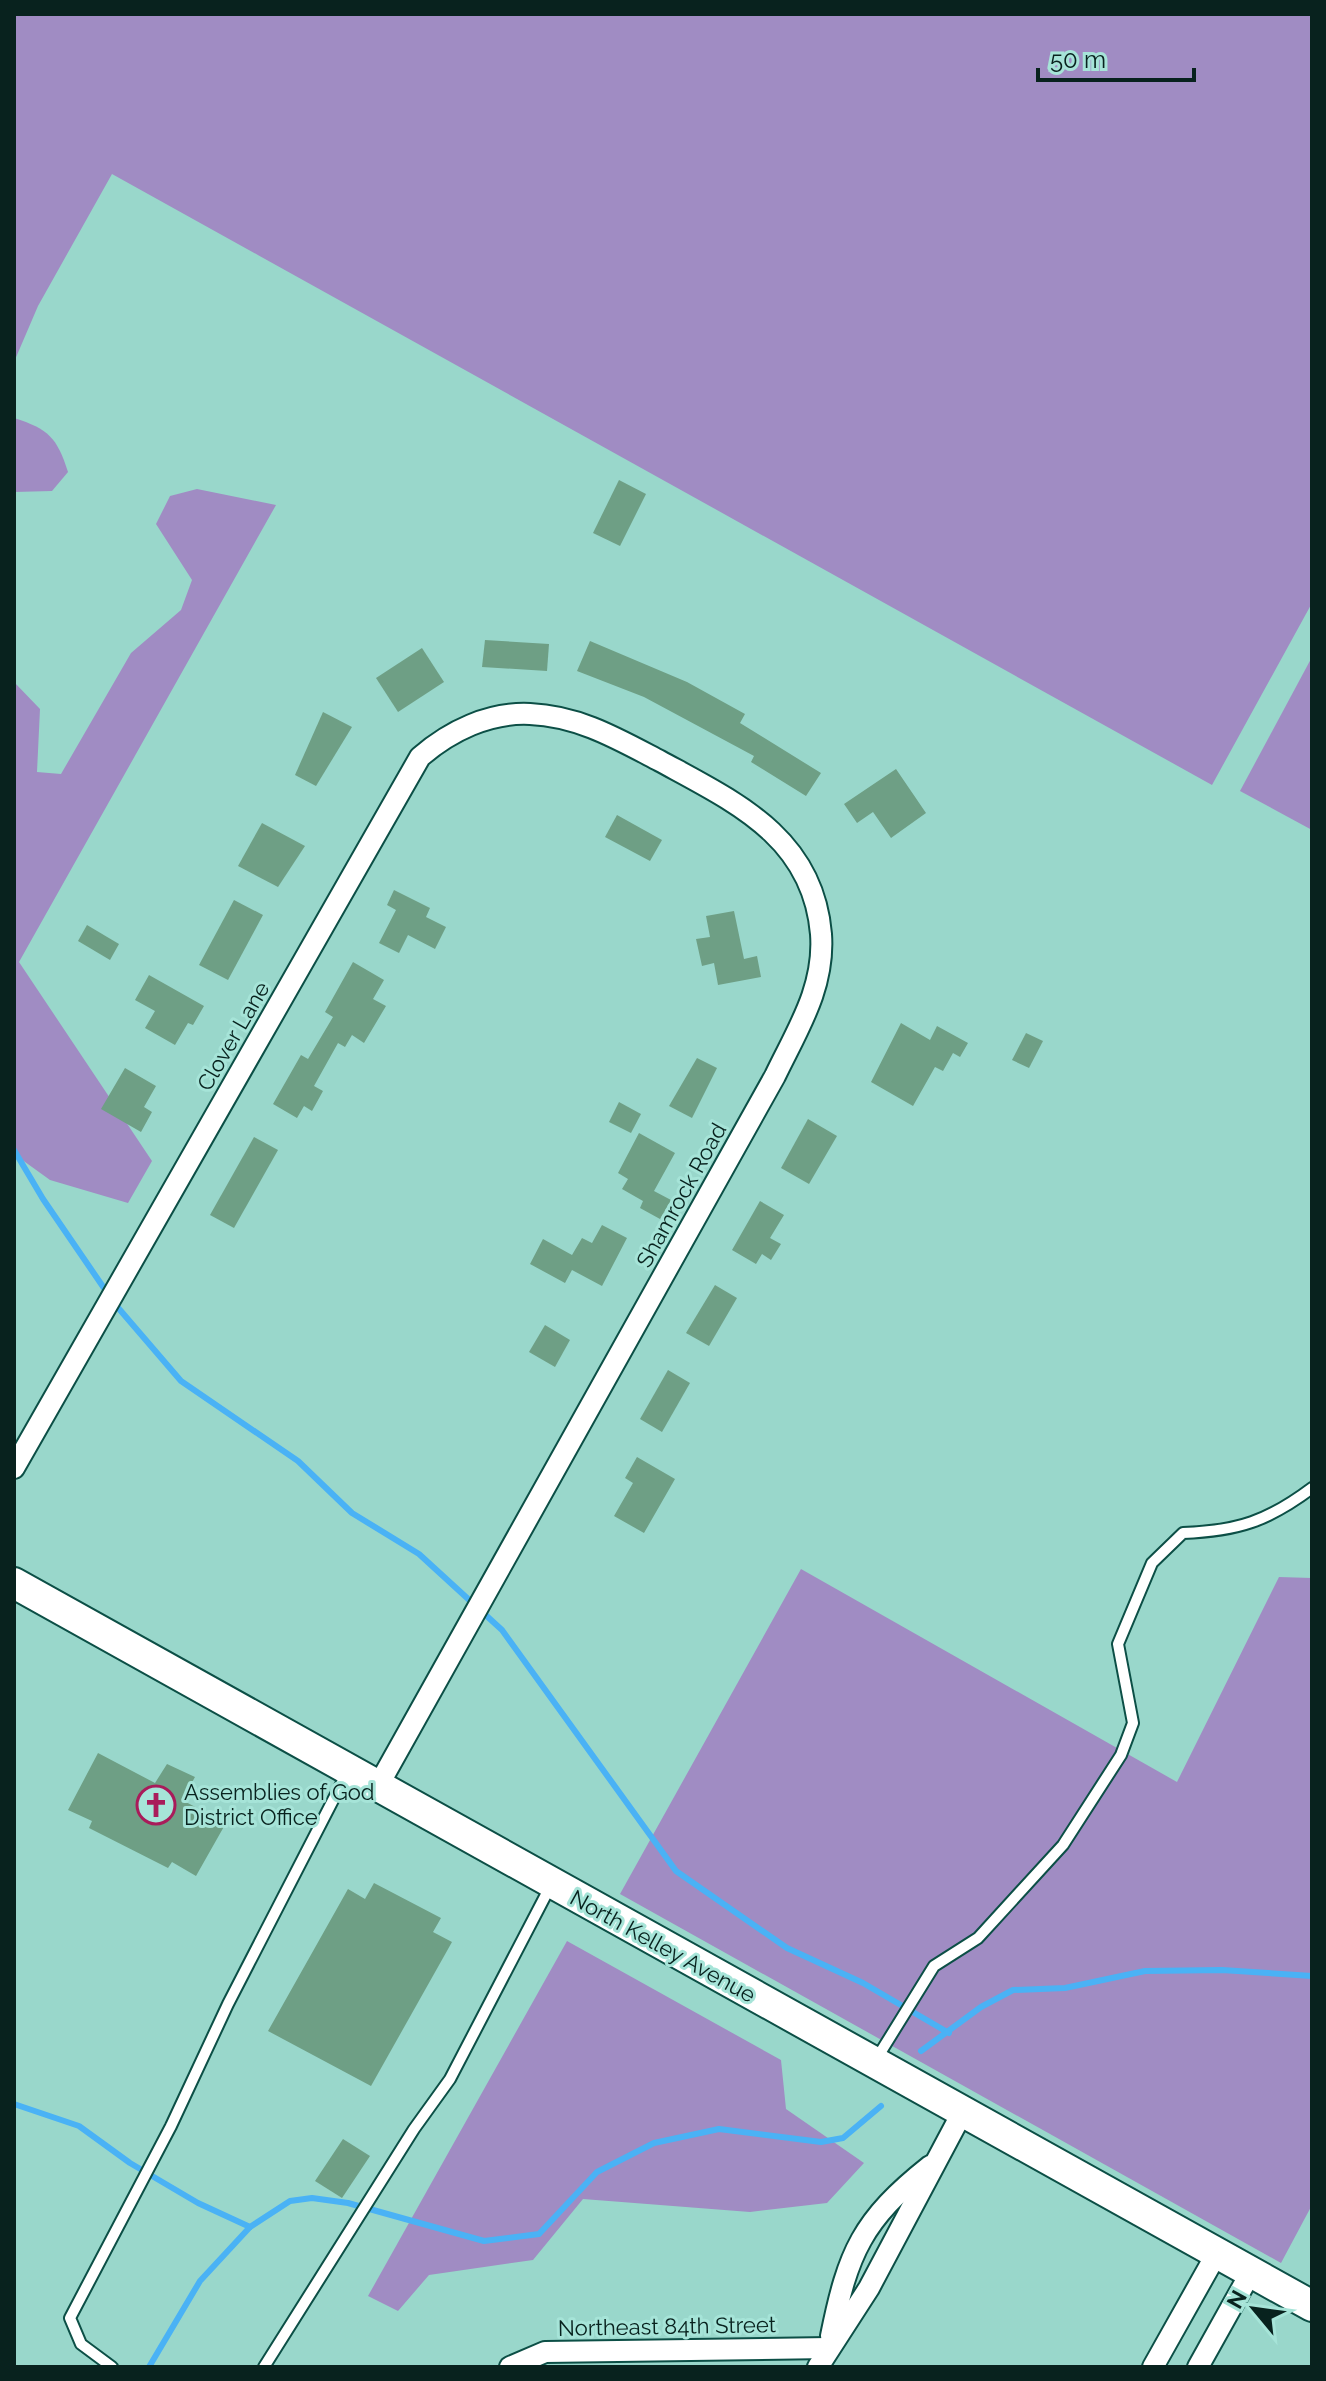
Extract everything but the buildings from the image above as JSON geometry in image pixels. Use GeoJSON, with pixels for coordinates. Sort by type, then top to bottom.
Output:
{"type":"FeatureCollection","features":[{"type":"Feature","properties":{"kind":"main road","name":"North Kelley Avenue"},"geometry":{"type":"LineString","coordinates":[[14,1583],[1312,2306]]}},
{"type":"Feature","properties":{"kind":"street","name":"Clover Lane"},"geometry":{"type":"LineString","coordinates":[[14,1468],[420,757],[453,733],[483,720],[528,714],[558,716]]}},
{"type":"Feature","properties":{"kind":"street","name":"Shamrock Road"},"geometry":{"type":"LineString","coordinates":[[378,1786],[775,1076],[818,989],[821,932],[815,906],[797,860],[776,835],[739,804],[608,733],[558,716]]}},
{"type":"Feature","properties":{"kind":"street"},"geometry":{"type":"LineString","coordinates":[[818,2367],[869,2288],[962,2113]]}},
{"type":"Feature","properties":{"kind":"street"},"geometry":{"type":"LineString","coordinates":[[829,2348],[843,2277],[872,2219],[896,2193],[936,2161]]}},
{"type":"Feature","properties":{"kind":"street"},"geometry":{"type":"LineString","coordinates":[[1153,2367],[1217,2253]]}},
{"type":"Feature","properties":{"kind":"street"},"geometry":{"type":"LineString","coordinates":[[1198,2367],[1251,2272]]}},
{"type":"Feature","properties":{"kind":"street","name":"Northeast 84th Street"},"geometry":{"type":"LineString","coordinates":[[510,2367],[545,2352],[829,2348]]}},
{"type":"Feature","properties":{"kind":"lane"},"geometry":{"type":"LineString","coordinates":[[873,2063],[934,1966],[978,1938],[1063,1845],[1121,1755],[1133,1723],[1118,1644],[1152,1563],[1183,1533],[1225,1531],[1262,1520],[1312,1488]]}},
{"type":"Feature","properties":{"kind":"lane"},"geometry":{"type":"LineString","coordinates":[[112,2367],[81,2344],[70,2318],[171,2126],[228,2004],[349,1769]]}},
{"type":"Feature","properties":{"kind":"lane"},"geometry":{"type":"LineString","coordinates":[[264,2367],[406,2142],[450,2079],[552,1884]]}},
{"type":"Feature","properties":{"kind":"shaded area"},"geometry":{"type":"Polygon","coordinates":[[[14,14],[1312,14],[1312,603],[1212,785],[112,174],[38,306],[14,362],[14,14]]]}},
{"type":"Feature","properties":{"kind":"shaded area"},"geometry":{"type":"Polygon","coordinates":[[[14,418],[44,431],[60,451],[68,472],[52,491],[14,492],[14,418]]]}},
{"type":"Feature","properties":{"kind":"shaded area"},"geometry":{"type":"Polygon","coordinates":[[[197,489],[276,505],[19,962],[152,1161],[128,1203],[50,1180],[14,1154],[14,682],[40,709],[37,772],[61,774],[131,653],[181,610],[192,580],[156,524],[170,496],[197,489]]]}},
{"type":"Feature","properties":{"kind":"shaded area"},"geometry":{"type":"Polygon","coordinates":[[[1312,657],[1312,830],[1240,791],[1312,657]]]}},
{"type":"Feature","properties":{"kind":"shaded area"},"geometry":{"type":"Polygon","coordinates":[[[801,1569],[1177,1782],[1279,1577],[1312,1578],[1312,2205],[1281,2263],[620,1894],[801,1569]]]}},
{"type":"Feature","properties":{"kind":"shaded area"},"geometry":{"type":"Polygon","coordinates":[[[567,1941],[781,2060],[786,2109],[864,2163],[827,2203],[750,2212],[583,2199],[533,2260],[429,2275],[398,2311],[368,2296],[567,1941]]]}},
{"type":"Feature","properties":{"kind":"waterway"},"geometry":{"type":"LineString","coordinates":[[14,1150],[43,1199],[108,1294]]}},
{"type":"Feature","properties":{"kind":"waterway"},"geometry":{"type":"LineString","coordinates":[[114,1303],[181,1381],[298,1461],[352,1513],[419,1554],[502,1630],[676,1871],[787,1948],[863,1983],[949,2033]]}},
{"type":"Feature","properties":{"kind":"waterway"},"geometry":{"type":"LineString","coordinates":[[921,2051],[981,2007],[1013,1990],[1065,1988],[1145,1971],[1222,1970],[1312,1976]]}},
{"type":"Feature","properties":{"kind":"waterway"},"geometry":{"type":"LineString","coordinates":[[14,2104],[79,2126],[130,2163],[198,2203],[250,2227]]}},
{"type":"Feature","properties":{"kind":"waterway"},"geometry":{"type":"LineString","coordinates":[[149,2367],[200,2281],[250,2227],[290,2201],[312,2198],[348,2203],[484,2241],[539,2234],[597,2172],[654,2143],[719,2129],[821,2142],[843,2138],[881,2106]]}},
{"type":"Feature","properties":{"kind":"place","name":"Assemblies of God District Office"},"geometry":{"type":"Point","coordinates":[156,1805]}}]}
